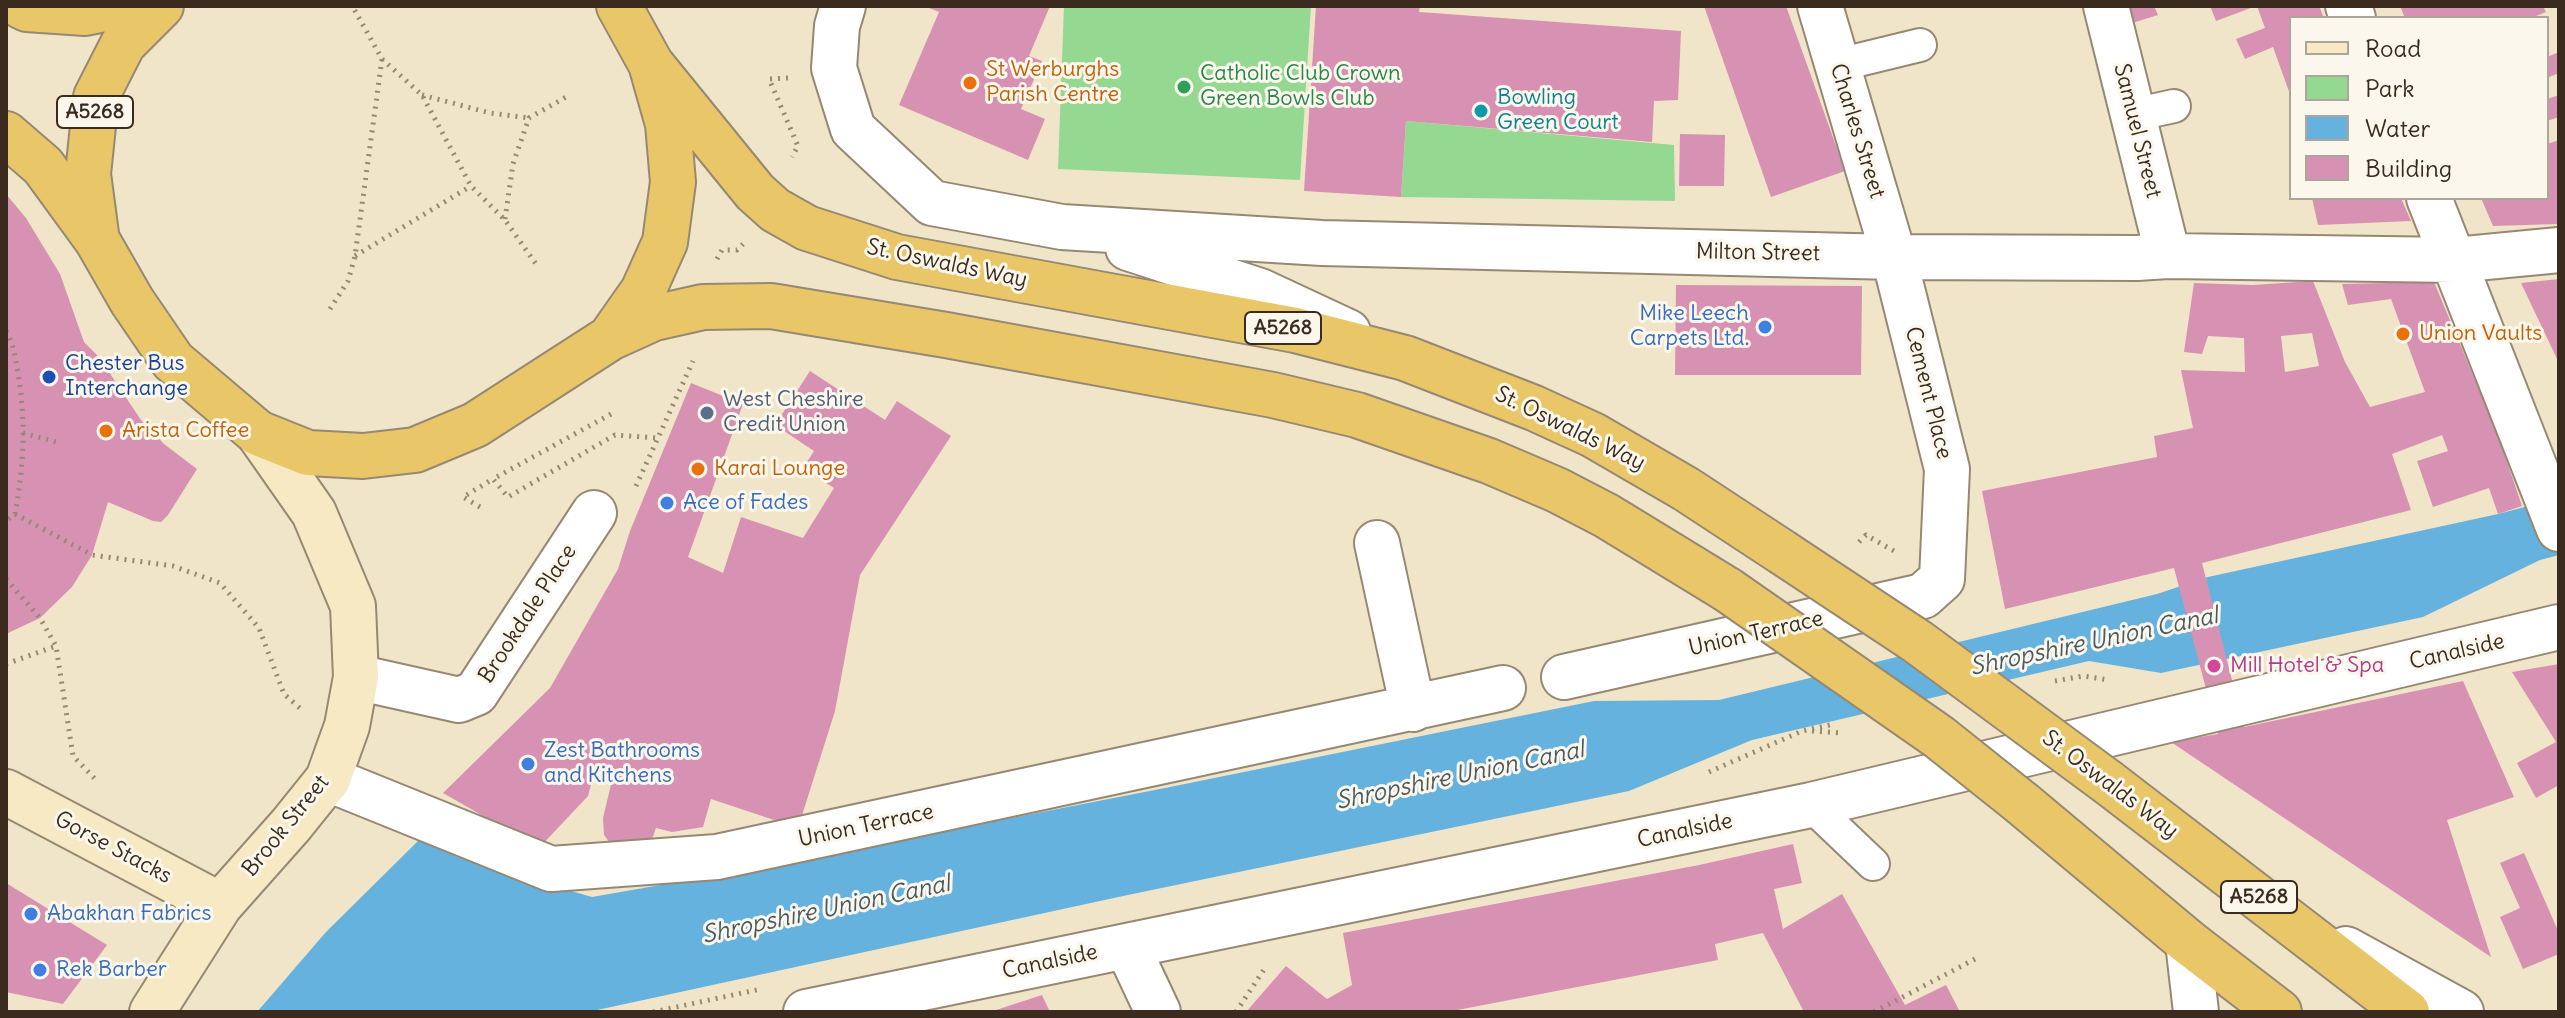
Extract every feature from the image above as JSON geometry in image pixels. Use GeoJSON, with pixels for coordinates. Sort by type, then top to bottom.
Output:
{"type":"FeatureCollection","features":[{"type":"Feature","properties":{"kind":"highway"},"geometry":{"type":"LineString","coordinates":[[21,6],[85,13],[119,6]]}},
{"type":"Feature","properties":{"kind":"highway","name":"A5268"},"geometry":{"type":"LineString","coordinates":[[97,240],[88,174],[96,97],[123,44],[161,6]]}},
{"type":"Feature","properties":{"kind":"highway"},"geometry":{"type":"LineString","coordinates":[[610,338],[643,291],[665,242],[673,182],[668,124],[651,64],[619,6]]}},
{"type":"Feature","properties":{"kind":"highway","name":"St. Oswalds Way"},"geometry":{"type":"LineString","coordinates":[[651,64],[755,192],[775,210],[807,228],[897,257],[1295,330],[1405,358],[1507,397],[1593,435],[1686,489],[1918,642],[2109,783],[2407,1012]]}},
{"type":"Feature","properties":{"kind":"highway","name":"A5268"},"geometry":{"type":"LineString","coordinates":[[6,134],[43,166],[97,240],[132,301],[173,361],[258,433]]}},
{"type":"Feature","properties":{"kind":"highway"},"geometry":{"type":"LineString","coordinates":[[258,433],[308,453],[363,456],[415,450],[475,425],[610,338],[654,318],[703,307],[771,306],[1235,387],[1357,415],[1489,461],[1557,490],[1607,516],[1728,590],[1939,737],[2188,942],[2279,1012]]}},
{"type":"Feature","properties":{"kind":"street","name":"Milton Street"},"geometry":{"type":"LineString","coordinates":[[843,6],[837,26],[834,68],[853,129],[932,203],[1062,227],[1322,243],[1894,257],[2168,256],[2455,260],[2559,250]]}},
{"type":"Feature","properties":{"kind":"street","name":"Charles Street"},"geometry":{"type":"LineString","coordinates":[[1820,6],[1894,257]]}},
{"type":"Feature","properties":{"kind":"street","name":"Samuel Street"},"geometry":{"type":"LineString","coordinates":[[2106,6],[2154,110],[2168,256]]}},
{"type":"Feature","properties":{"kind":"street"},"geometry":{"type":"LineString","coordinates":[[2430,200],[2559,529]]}},
{"type":"Feature","properties":{"kind":"street","name":"Milton Street"},"geometry":{"type":"LineString","coordinates":[[1062,227],[1260,291],[1405,358]]}},
{"type":"Feature","properties":{"kind":"street","name":"Cement Place"},"geometry":{"type":"LineString","coordinates":[[1894,257],[1947,469],[1942,579]]}},
{"type":"Feature","properties":{"kind":"street","name":"Brook Street"},"geometry":{"type":"LineString","coordinates":[[152,1012],[220,905],[328,779],[347,726],[356,677],[353,606],[314,513],[258,433]]}},
{"type":"Feature","properties":{"kind":"street","name":"Brookdale Place"},"geometry":{"type":"LineString","coordinates":[[356,677],[459,700],[476,693],[594,513]]}},
{"type":"Feature","properties":{"kind":"street"},"geometry":{"type":"LineString","coordinates":[[1377,543],[1413,709]]}},
{"type":"Feature","properties":{"kind":"street","name":"Union Terrace"},"geometry":{"type":"LineString","coordinates":[[1564,677],[1923,596],[1942,579]]}},
{"type":"Feature","properties":{"kind":"street","name":"Canalside"},"geometry":{"type":"LineString","coordinates":[[806,1012],[897,1003],[1127,946],[1811,805],[2559,627]]}},
{"type":"Feature","properties":{"kind":"street","name":"Union Terrace"},"geometry":{"type":"LineString","coordinates":[[328,779],[551,869],[717,857],[1503,688]]}},
{"type":"Feature","properties":{"kind":"street","name":"Gorse Stacks"},"geometry":{"type":"LineString","coordinates":[[6,792],[220,905]]}},
{"type":"Feature","properties":{"kind":"street"},"geometry":{"type":"LineString","coordinates":[[2281,914],[2461,1012]]}},
{"type":"Feature","properties":{"kind":"street"},"geometry":{"type":"LineString","coordinates":[[2188,942],[2196,1012]]}},
{"type":"Feature","properties":{"kind":"street"},"geometry":{"type":"LineString","coordinates":[[1127,946],[1158,1012]]}},
{"type":"Feature","properties":{"kind":"lane"},"geometry":{"type":"LineString","coordinates":[[1838,65],[1920,45]]}},
{"type":"Feature","properties":{"kind":"lane"},"geometry":{"type":"LineString","coordinates":[[1811,805],[1873,864]]}},
{"type":"Feature","properties":{"kind":"path"},"geometry":{"type":"LineString","coordinates":[[354,9],[382,59],[422,95],[471,186],[505,220],[536,264]]}},
{"type":"Feature","properties":{"kind":"path"},"geometry":{"type":"LineString","coordinates":[[330,309],[348,281],[355,256],[382,59]]}},
{"type":"Feature","properties":{"kind":"path"},"geometry":{"type":"LineString","coordinates":[[783,161],[793,157],[798,146],[769,79],[797,77]]}},
{"type":"Feature","properties":{"kind":"path"},"geometry":{"type":"LineString","coordinates":[[422,95],[490,113],[529,118],[566,97]]}},
{"type":"Feature","properties":{"kind":"path"},"geometry":{"type":"LineString","coordinates":[[505,220],[513,164],[529,118]]}},
{"type":"Feature","properties":{"kind":"path"},"geometry":{"type":"LineString","coordinates":[[355,256],[471,186]]}},
{"type":"Feature","properties":{"kind":"path"},"geometry":{"type":"LineString","coordinates":[[594,513],[638,485],[699,346],[703,307]]}},
{"type":"Feature","properties":{"kind":"path"},"geometry":{"type":"LineString","coordinates":[[6,331],[13,343],[24,413],[23,472],[15,514],[6,521]]}},
{"type":"Feature","properties":{"kind":"path"},"geometry":{"type":"LineString","coordinates":[[480,507],[463,497],[611,414]]}},
{"type":"Feature","properties":{"kind":"path"},"geometry":{"type":"LineString","coordinates":[[23,433],[60,443]]}},
{"type":"Feature","properties":{"kind":"path"},"geometry":{"type":"LineString","coordinates":[[493,479],[508,497],[615,435],[658,438]]}},
{"type":"Feature","properties":{"kind":"path"},"geometry":{"type":"LineString","coordinates":[[15,514],[92,555],[173,566],[220,583],[259,628],[284,694],[311,717]]}},
{"type":"Feature","properties":{"kind":"path"},"geometry":{"type":"LineString","coordinates":[[6,579],[40,618],[56,646],[73,756],[101,785]]}},
{"type":"Feature","properties":{"kind":"path"},"geometry":{"type":"LineString","coordinates":[[6,664],[56,646]]}},
{"type":"Feature","properties":{"kind":"path"},"geometry":{"type":"LineString","coordinates":[[1874,1012],[1977,958]]}},
{"type":"Feature","properties":{"kind":"green space","name":"Catholic Club Crown Green Bowls Club"},"geometry":{"type":"Polygon","coordinates":[[[1064,6],[1311,6],[1300,180],[1058,169],[1064,6]]]}},
{"type":"Feature","properties":{"kind":"green space"},"geometry":{"type":"Polygon","coordinates":[[[1406,121],[1674,145],[1675,201],[1401,197],[1406,121]]]}},
{"type":"Feature","properties":{"kind":"water","name":"Shropshire Union Canal"},"geometry":{"type":"Polygon","coordinates":[[[2559,498],[2559,555],[2540,560],[2423,617],[2161,673],[2089,661],[1752,740],[1629,791],[588,1012],[257,1012],[326,932],[419,840],[494,869],[592,897],[1160,789],[1594,701],[1719,700],[2157,594],[2208,577],[2559,498]]]}},
{"type":"Feature","properties":{"kind":"building","name":"St Werburghs Parish Centre"},"geometry":{"type":"Polygon","coordinates":[[[924,6],[1050,6],[1029,56],[1042,61],[1021,109],[1045,119],[1028,160],[899,105],[939,12],[924,6]]]}},
{"type":"Feature","properties":{"kind":"building","name":"Bowling Green Court"},"geometry":{"type":"Polygon","coordinates":[[[1316,6],[1420,6],[1419,12],[1681,31],[1678,100],[1654,101],[1652,142],[1406,121],[1401,197],[1304,191],[1316,6]]]}},
{"type":"Feature","properties":{"kind":"building"},"geometry":{"type":"Polygon","coordinates":[[[1704,6],[1786,6],[1845,171],[1771,197],[1704,6]]]}},
{"type":"Feature","properties":{"kind":"building"},"geometry":{"type":"Polygon","coordinates":[[[2124,6],[2154,6],[2158,15],[2129,24],[2124,6]]]}},
{"type":"Feature","properties":{"kind":"building"},"geometry":{"type":"Polygon","coordinates":[[[2210,6],[2256,6],[2216,21],[2210,6]]]}},
{"type":"Feature","properties":{"kind":"building"},"geometry":{"type":"Polygon","coordinates":[[[2257,6],[2319,6],[2323,16],[2289,16],[2289,91],[2273,47],[2245,59],[2236,39],[2265,28],[2257,6]]]}},
{"type":"Feature","properties":{"kind":"building"},"geometry":{"type":"Polygon","coordinates":[[[2400,6],[2543,6],[2546,12],[2536,16],[2404,16],[2400,6]]]}},
{"type":"Feature","properties":{"kind":"building"},"geometry":{"type":"Polygon","coordinates":[[[2559,52],[2559,73],[2549,77],[2549,56],[2559,52]]]}},
{"type":"Feature","properties":{"kind":"building"},"geometry":{"type":"Polygon","coordinates":[[[2559,95],[2559,117],[2549,120],[2549,98],[2559,95]]]}},
{"type":"Feature","properties":{"kind":"building"},"geometry":{"type":"Polygon","coordinates":[[[1680,134],[1725,135],[1724,186],[1679,186],[1680,134]]]}},
{"type":"Feature","properties":{"kind":"building"},"geometry":{"type":"Polygon","coordinates":[[[2559,140],[2559,224],[2493,226],[2482,200],[2549,200],[2549,143],[2559,140]]]}},
{"type":"Feature","properties":{"kind":"building","name":"Chester Bus Interchange"},"geometry":{"type":"Polygon","coordinates":[[[6,194],[26,218],[60,274],[84,342],[99,357],[141,420],[164,444],[197,469],[161,522],[108,502],[92,555],[72,587],[40,618],[6,634],[6,194]]]}},
{"type":"Feature","properties":{"kind":"building"},"geometry":{"type":"Polygon","coordinates":[[[2312,200],[2402,200],[2411,221],[2318,225],[2312,200]]]}},
{"type":"Feature","properties":{"kind":"building"},"geometry":{"type":"Polygon","coordinates":[[[2559,279],[2559,363],[2521,283],[2559,279]]]}},
{"type":"Feature","properties":{"kind":"building","name":"Mill Hotel & Spa"},"geometry":{"type":"Polygon","coordinates":[[[2313,281],[2345,362],[2370,407],[2425,392],[2391,299],[2348,305],[2342,284],[2434,282],[2498,435],[2522,506],[2498,514],[2489,488],[2433,507],[2417,461],[2448,451],[2442,435],[2392,454],[2411,510],[2202,563],[2244,727],[2463,681],[2514,797],[2447,820],[2491,957],[2171,742],[2218,734],[2174,568],[2005,609],[1982,491],[2157,457],[2154,436],[2193,428],[2181,370],[2245,372],[2244,338],[2208,336],[2202,354],[2184,352],[2194,283],[2253,285],[2313,281]],[[2312,333],[2281,336],[2285,372],[2319,366],[2312,333]]]}},
{"type":"Feature","properties":{"kind":"building"},"geometry":{"type":"Polygon","coordinates":[[[1676,285],[1862,286],[1861,375],[1675,375],[1676,285]]]}},
{"type":"Feature","properties":{"kind":"building"},"geometry":{"type":"Polygon","coordinates":[[[810,371],[885,420],[897,401],[951,436],[860,575],[835,711],[798,828],[711,799],[703,827],[672,832],[656,828],[651,842],[612,846],[604,835],[603,818],[614,772],[595,770],[588,796],[539,848],[443,793],[550,688],[618,569],[630,531],[691,383],[743,404],[688,557],[723,573],[741,517],[803,538],[834,488],[803,468],[814,451],[775,425],[810,371]]]}},
{"type":"Feature","properties":{"kind":"building"},"geometry":{"type":"Polygon","coordinates":[[[2559,664],[2559,785],[2536,798],[2517,763],[2556,742],[2512,672],[2559,664]]]}},
{"type":"Feature","properties":{"kind":"building"},"geometry":{"type":"Polygon","coordinates":[[[1793,844],[1802,883],[1774,889],[1783,929],[1842,894],[1905,1005],[1946,985],[1960,1012],[1804,1012],[1763,933],[1715,944],[1718,960],[1447,1012],[1246,1012],[1286,966],[1327,999],[1352,985],[1343,933],[1793,844]]]}},
{"type":"Feature","properties":{"kind":"building"},"geometry":{"type":"Polygon","coordinates":[[[2524,853],[2559,933],[2559,954],[2523,969],[2500,917],[2520,908],[2500,863],[2524,853]]]}},
{"type":"Feature","properties":{"kind":"building","name":"Abakhan Fabrics"},"geometry":{"type":"Polygon","coordinates":[[[6,883],[107,945],[63,1004],[6,992],[6,883]]]}},
{"type":"Feature","properties":{"kind":"building"},"geometry":{"type":"Polygon","coordinates":[[[1042,995],[1050,1012],[993,1012],[993,1011],[1042,995]]]}},
{"type":"Feature","properties":{"kind":"place","name":"St Werburghs Parish Centre"},"geometry":{"type":"Point","coordinates":[970,83]}},
{"type":"Feature","properties":{"kind":"place","name":"Catholic Club Crown Green Bowls Club"},"geometry":{"type":"Point","coordinates":[1184,87]}},
{"type":"Feature","properties":{"kind":"place","name":"Bowling Green Court"},"geometry":{"type":"Point","coordinates":[1481,111]}},
{"type":"Feature","properties":{"kind":"place","name":"Mike Leech Carpets Ltd."},"geometry":{"type":"Point","coordinates":[1765,327]}},
{"type":"Feature","properties":{"kind":"place","name":"Union Vaults"},"geometry":{"type":"Point","coordinates":[2403,334]}},
{"type":"Feature","properties":{"kind":"place","name":"Chester Bus Interchange"},"geometry":{"type":"Point","coordinates":[49,377]}},
{"type":"Feature","properties":{"kind":"place","name":"West Cheshire Credit Union"},"geometry":{"type":"Point","coordinates":[707,413]}},
{"type":"Feature","properties":{"kind":"place","name":"Arista Coffee"},"geometry":{"type":"Point","coordinates":[106,431]}},
{"type":"Feature","properties":{"kind":"place","name":"Karai Lounge"},"geometry":{"type":"Point","coordinates":[698,469]}},
{"type":"Feature","properties":{"kind":"place","name":"Ace of Fades"},"geometry":{"type":"Point","coordinates":[667,503]}},
{"type":"Feature","properties":{"kind":"place","name":"Mill Hotel & Spa"},"geometry":{"type":"Point","coordinates":[2214,666]}},
{"type":"Feature","properties":{"kind":"place","name":"Zest Bathrooms and Kitchens"},"geometry":{"type":"Point","coordinates":[528,764]}},
{"type":"Feature","properties":{"kind":"place","name":"Abakhan Fabrics"},"geometry":{"type":"Point","coordinates":[31,914]}},
{"type":"Feature","properties":{"kind":"place","name":"Rek Barber"},"geometry":{"type":"Point","coordinates":[40,970]}}]}
